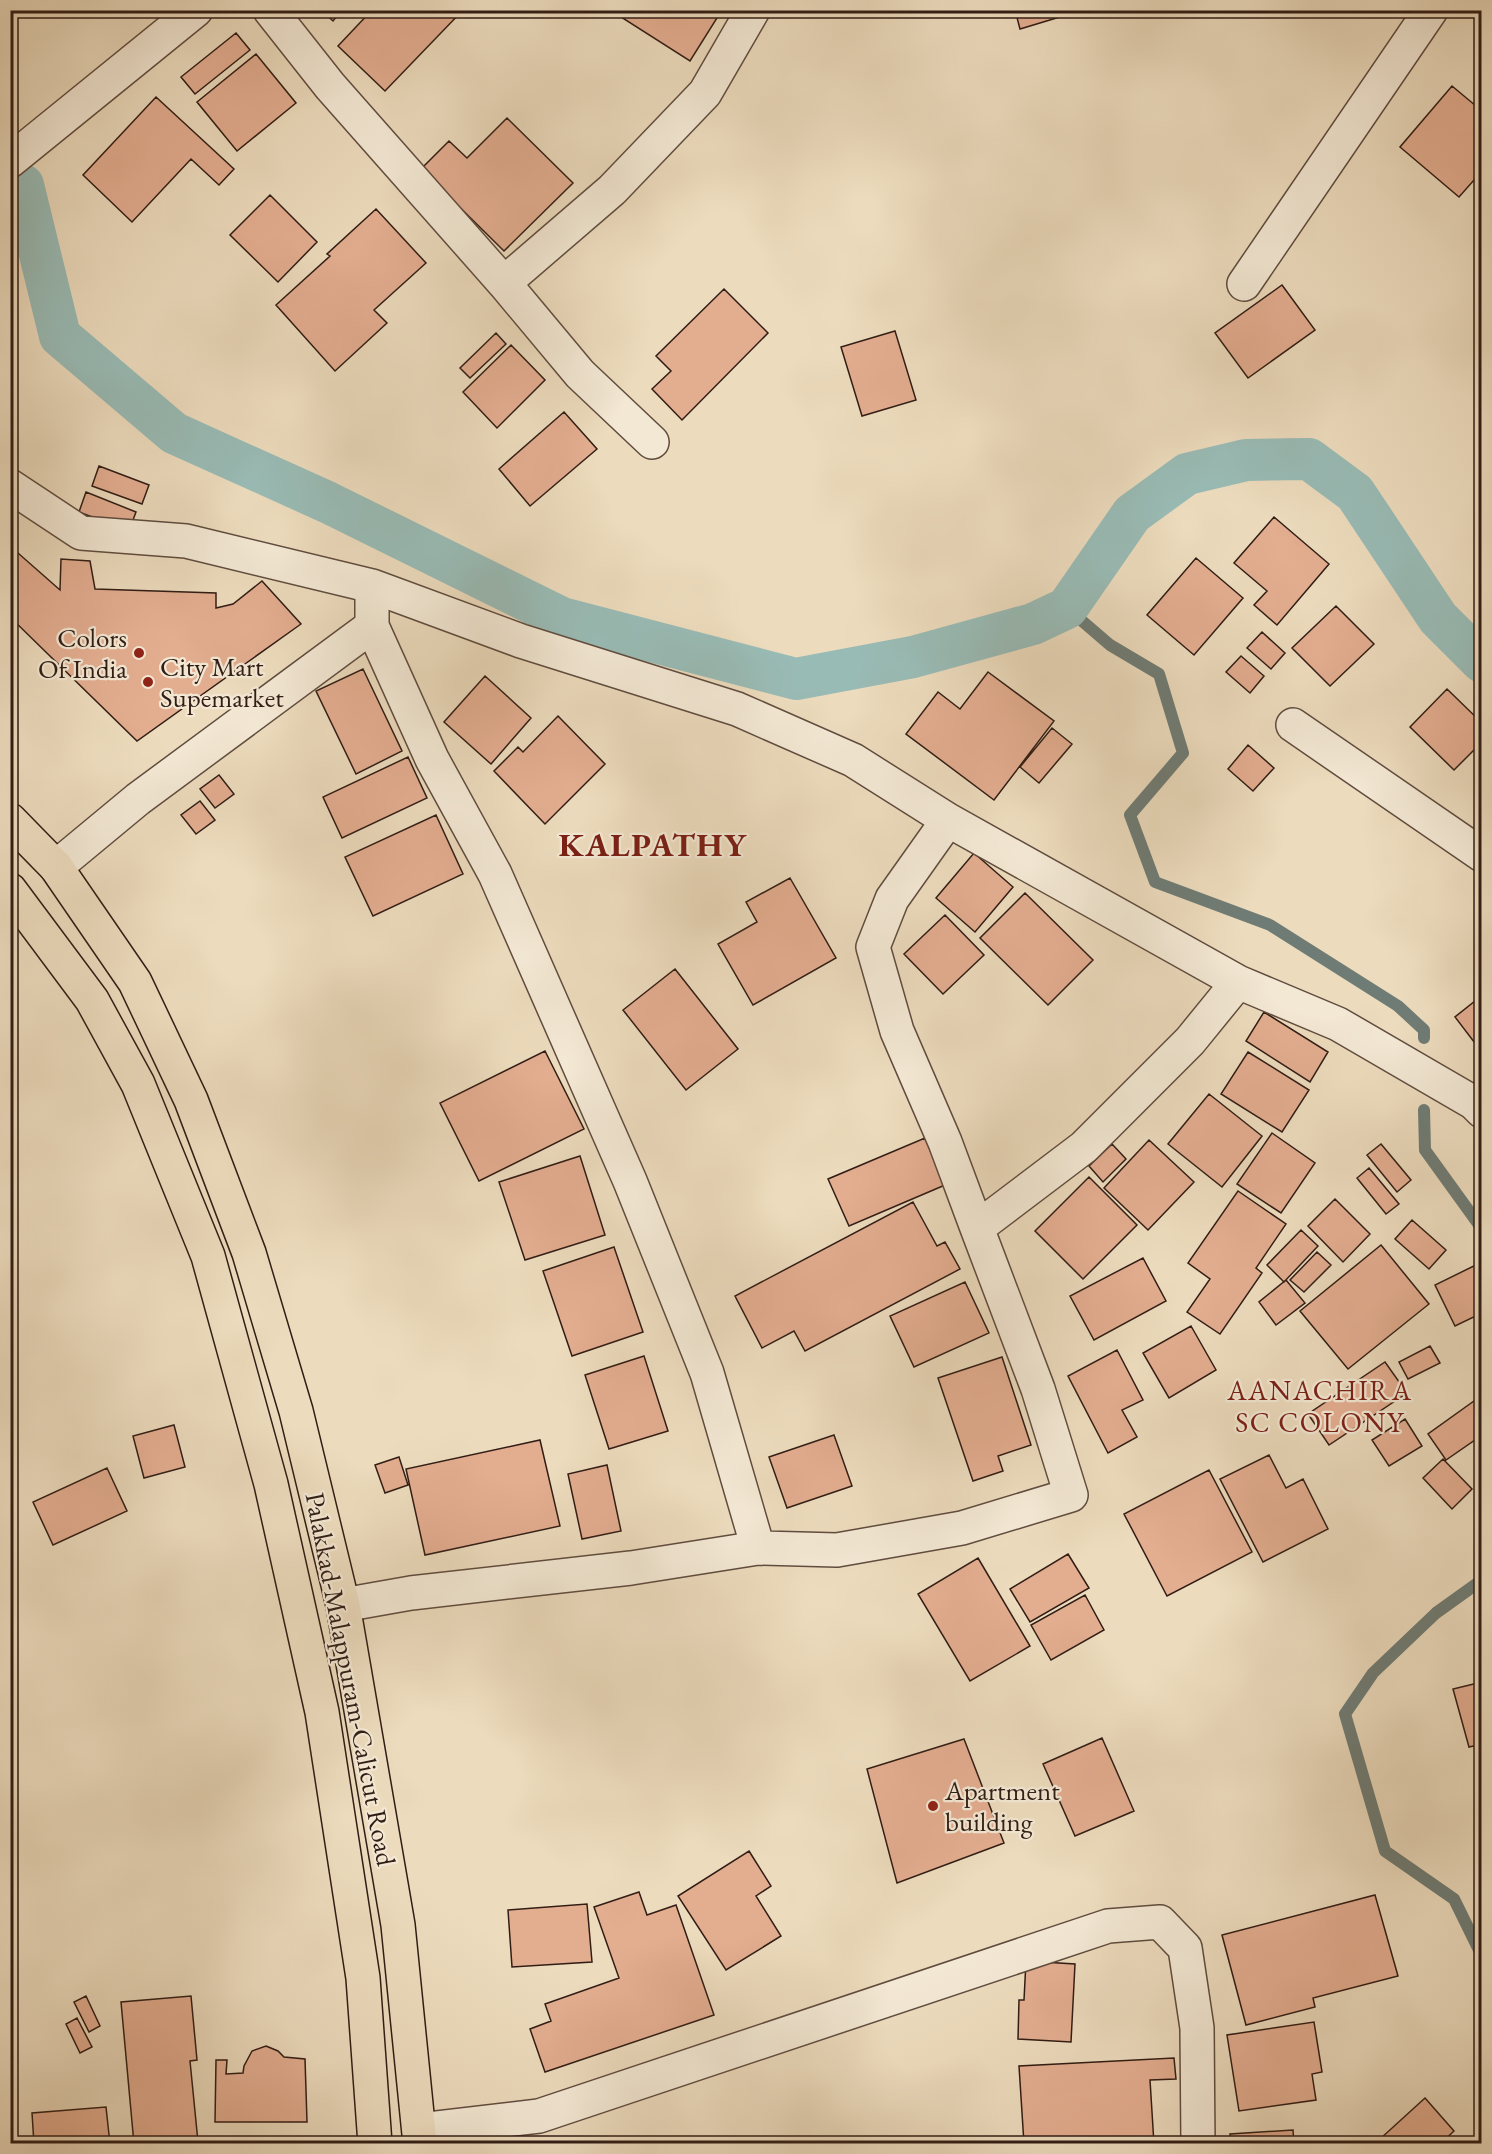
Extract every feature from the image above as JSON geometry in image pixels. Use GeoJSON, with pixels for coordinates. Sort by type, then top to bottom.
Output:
{"type":"FeatureCollection","features":[{"type":"Feature","properties":{"kind":"highway","name":"Palakkad-Malappuram-Calicut Road"},"geometry":{"type":"LineString","coordinates":[[10,820],[56,867],[135,982],[191,1100],[249,1253],[297,1411],[343,1605],[398,1925],[420,2137]]}},
{"type":"Feature","properties":{"kind":"highway","name":"Palakkad-Malappuram-Calicut Road"},"geometry":{"type":"LineString","coordinates":[[10,890],[92,1000],[138,1084],[208,1256],[271,1484],[322,1712],[363,1978],[375,2144]]}},
{"type":"Feature","properties":{"kind":"street"},"geometry":{"type":"LineString","coordinates":[[10,161],[196,10]]}},
{"type":"Feature","properties":{"kind":"street"},"geometry":{"type":"LineString","coordinates":[[270,10],[330,86],[504,283],[580,374],[652,442]]}},
{"type":"Feature","properties":{"kind":"street"},"geometry":{"type":"LineString","coordinates":[[504,283],[612,190],[705,93],[753,10]]}},
{"type":"Feature","properties":{"kind":"street"},"geometry":{"type":"LineString","coordinates":[[1244,284],[1431,10]]}},
{"type":"Feature","properties":{"kind":"street"},"geometry":{"type":"LineString","coordinates":[[10,486],[81,533],[186,541],[372,586],[521,640],[737,710],[853,760],[948,820],[1238,982],[1338,1024],[1479,1103]]}},
{"type":"Feature","properties":{"kind":"street"},"geometry":{"type":"LineString","coordinates":[[372,586],[372,626],[432,759],[495,874],[630,1181],[707,1374],[758,1548]]}},
{"type":"Feature","properties":{"kind":"street"},"geometry":{"type":"LineString","coordinates":[[56,867],[138,799],[372,626]]}},
{"type":"Feature","properties":{"kind":"street"},"geometry":{"type":"LineString","coordinates":[[1293,724],[1482,855]]}},
{"type":"Feature","properties":{"kind":"street"},"geometry":{"type":"LineString","coordinates":[[343,1605],[411,1593],[631,1568],[758,1548],[837,1550],[962,1528],[1071,1494],[1038,1389],[945,1142],[897,1031],[873,947],[892,899],[948,820]]}},
{"type":"Feature","properties":{"kind":"street"},"geometry":{"type":"LineString","coordinates":[[977,1228],[1084,1147],[1190,1041],[1238,982]]}},
{"type":"Feature","properties":{"kind":"street"},"geometry":{"type":"LineString","coordinates":[[420,2137],[539,2116],[1107,1926],[1160,1922],[1185,1948],[1197,2028],[1198,2144]]}},
{"type":"Feature","properties":{"kind":"building"},"geometry":{"type":"Polygon","coordinates":[[[321,10],[342,10],[333,21],[321,10]]]}},
{"type":"Feature","properties":{"kind":"building"},"geometry":{"type":"Polygon","coordinates":[[[372,10],[463,10],[385,91],[338,46],[372,10]]]}},
{"type":"Feature","properties":{"kind":"building"},"geometry":{"type":"Polygon","coordinates":[[[610,10],[722,10],[690,61],[610,10]]]}},
{"type":"Feature","properties":{"kind":"building"},"geometry":{"type":"Polygon","coordinates":[[[1015,10],[1083,10],[1020,29],[1015,10]]]}},
{"type":"Feature","properties":{"kind":"building"},"geometry":{"type":"Polygon","coordinates":[[[236,33],[250,50],[195,94],[181,77],[236,33]]]}},
{"type":"Feature","properties":{"kind":"building"},"geometry":{"type":"Polygon","coordinates":[[[256,54],[296,103],[237,151],[197,102],[256,54]]]}},
{"type":"Feature","properties":{"kind":"building"},"geometry":{"type":"Polygon","coordinates":[[[1452,86],[1482,111],[1482,171],[1459,197],[1400,147],[1452,86]]]}},
{"type":"Feature","properties":{"kind":"building"},"geometry":{"type":"Polygon","coordinates":[[[156,97],[234,169],[219,185],[191,159],[132,222],[83,175],[156,97]]]}},
{"type":"Feature","properties":{"kind":"building"},"geometry":{"type":"Polygon","coordinates":[[[507,118],[573,183],[504,251],[421,169],[449,141],[467,158],[507,118]]]}},
{"type":"Feature","properties":{"kind":"building"},"geometry":{"type":"Polygon","coordinates":[[[270,195],[317,242],[278,282],[230,235],[270,195]]]}},
{"type":"Feature","properties":{"kind":"building"},"geometry":{"type":"Polygon","coordinates":[[[376,209],[426,263],[374,310],[387,323],[335,371],[276,305],[330,256],[327,254],[376,209]]]}},
{"type":"Feature","properties":{"kind":"building"},"geometry":{"type":"Polygon","coordinates":[[[1282,285],[1315,330],[1248,378],[1215,333],[1282,285]]]}},
{"type":"Feature","properties":{"kind":"building"},"geometry":{"type":"Polygon","coordinates":[[[724,289],[768,333],[682,420],[652,389],[671,371],[656,356],[724,289]]]}},
{"type":"Feature","properties":{"kind":"building"},"geometry":{"type":"Polygon","coordinates":[[[895,331],[916,400],[862,416],[841,347],[895,331]]]}},
{"type":"Feature","properties":{"kind":"building"},"geometry":{"type":"Polygon","coordinates":[[[496,333],[506,344],[470,378],[460,368],[496,333]]]}},
{"type":"Feature","properties":{"kind":"building"},"geometry":{"type":"Polygon","coordinates":[[[511,345],[545,380],[497,428],[463,392],[511,345]]]}},
{"type":"Feature","properties":{"kind":"building"},"geometry":{"type":"Polygon","coordinates":[[[564,412],[597,449],[530,506],[499,469],[564,412]]]}},
{"type":"Feature","properties":{"kind":"building"},"geometry":{"type":"Polygon","coordinates":[[[99,466],[149,485],[142,504],[92,486],[99,466]]]}},
{"type":"Feature","properties":{"kind":"building"},"geometry":{"type":"Polygon","coordinates":[[[86,492],[136,512],[129,531],[79,512],[86,492]]]}},
{"type":"Feature","properties":{"kind":"building"},"geometry":{"type":"Polygon","coordinates":[[[1274,517],[1329,564],[1277,625],[1254,605],[1267,591],[1234,563],[1274,517]]]}},
{"type":"Feature","properties":{"kind":"building","name":"City Mart Supemarket"},"geometry":{"type":"Polygon","coordinates":[[[10,546],[60,590],[61,559],[90,561],[95,589],[216,593],[216,608],[233,604],[262,581],[301,624],[137,741],[10,617],[10,546]]]}},
{"type":"Feature","properties":{"kind":"building"},"geometry":{"type":"Polygon","coordinates":[[[1196,558],[1243,598],[1194,655],[1147,615],[1196,558]]]}},
{"type":"Feature","properties":{"kind":"building"},"geometry":{"type":"Polygon","coordinates":[[[1336,606],[1374,644],[1330,686],[1292,648],[1336,606]]]}},
{"type":"Feature","properties":{"kind":"building"},"geometry":{"type":"Polygon","coordinates":[[[1262,632],[1285,653],[1271,669],[1247,648],[1262,632]]]}},
{"type":"Feature","properties":{"kind":"building"},"geometry":{"type":"Polygon","coordinates":[[[1241,656],[1264,676],[1250,693],[1226,672],[1241,656]]]}},
{"type":"Feature","properties":{"kind":"building"},"geometry":{"type":"Polygon","coordinates":[[[363,669],[402,751],[356,774],[316,691],[363,669]]]}},
{"type":"Feature","properties":{"kind":"building"},"geometry":{"type":"Polygon","coordinates":[[[988,672],[1054,721],[994,800],[906,734],[938,692],[960,709],[988,672]]]}},
{"type":"Feature","properties":{"kind":"building"},"geometry":{"type":"Polygon","coordinates":[[[485,676],[531,718],[491,764],[444,722],[485,676]]]}},
{"type":"Feature","properties":{"kind":"building"},"geometry":{"type":"Polygon","coordinates":[[[1447,689],[1482,723],[1482,742],[1454,770],[1410,727],[1447,689]]]}},
{"type":"Feature","properties":{"kind":"building"},"geometry":{"type":"Polygon","coordinates":[[[558,716],[605,764],[545,824],[494,771],[518,747],[523,752],[558,716]]]}},
{"type":"Feature","properties":{"kind":"building"},"geometry":{"type":"Polygon","coordinates":[[[1052,728],[1072,744],[1039,783],[1020,767],[1052,728]]]}},
{"type":"Feature","properties":{"kind":"building"},"geometry":{"type":"Polygon","coordinates":[[[1248,745],[1274,768],[1253,791],[1228,769],[1248,745]]]}},
{"type":"Feature","properties":{"kind":"building"},"geometry":{"type":"Polygon","coordinates":[[[408,757],[427,798],[342,838],[323,797],[408,757]]]}},
{"type":"Feature","properties":{"kind":"building"},"geometry":{"type":"Polygon","coordinates":[[[219,775],[234,794],[215,808],[200,789],[219,775]]]}},
{"type":"Feature","properties":{"kind":"building"},"geometry":{"type":"Polygon","coordinates":[[[200,801],[215,820],[196,834],[181,815],[200,801]]]}},
{"type":"Feature","properties":{"kind":"building"},"geometry":{"type":"Polygon","coordinates":[[[436,815],[463,874],[373,916],[345,857],[436,815]]]}},
{"type":"Feature","properties":{"kind":"building"},"geometry":{"type":"Polygon","coordinates":[[[974,853],[1013,887],[975,932],[936,898],[974,853]]]}},
{"type":"Feature","properties":{"kind":"building"},"geometry":{"type":"Polygon","coordinates":[[[790,878],[836,958],[753,1005],[718,944],[757,922],[746,902],[790,878]]]}},
{"type":"Feature","properties":{"kind":"building"},"geometry":{"type":"Polygon","coordinates":[[[1025,893],[1093,960],[1048,1005],[980,938],[1025,893]]]}},
{"type":"Feature","properties":{"kind":"building"},"geometry":{"type":"Polygon","coordinates":[[[945,915],[984,955],[943,994],[904,954],[945,915]]]}},
{"type":"Feature","properties":{"kind":"building"},"geometry":{"type":"Polygon","coordinates":[[[675,969],[738,1049],[686,1090],[623,1010],[675,969]]]}},
{"type":"Feature","properties":{"kind":"building"},"geometry":{"type":"Polygon","coordinates":[[[1475,1001],[1482,1009],[1481,1051],[1455,1017],[1475,1001]]]}},
{"type":"Feature","properties":{"kind":"building"},"geometry":{"type":"Polygon","coordinates":[[[1264,1012],[1328,1052],[1310,1082],[1246,1041],[1264,1012]]]}},
{"type":"Feature","properties":{"kind":"building"},"geometry":{"type":"Polygon","coordinates":[[[545,1051],[584,1129],[479,1181],[440,1103],[545,1051]]]}},
{"type":"Feature","properties":{"kind":"building"},"geometry":{"type":"Polygon","coordinates":[[[1248,1052],[1309,1090],[1282,1132],[1221,1094],[1248,1052]]]}},
{"type":"Feature","properties":{"kind":"building"},"geometry":{"type":"Polygon","coordinates":[[[1209,1094],[1262,1136],[1222,1187],[1168,1144],[1209,1094]]]}},
{"type":"Feature","properties":{"kind":"building"},"geometry":{"type":"Polygon","coordinates":[[[1272,1133],[1315,1163],[1281,1213],[1237,1184],[1272,1133]]]}},
{"type":"Feature","properties":{"kind":"building"},"geometry":{"type":"Polygon","coordinates":[[[925,1138],[945,1185],[849,1226],[828,1179],[925,1138]]]}},
{"type":"Feature","properties":{"kind":"building"},"geometry":{"type":"Polygon","coordinates":[[[1149,1140],[1194,1182],[1148,1230],[1104,1188],[1149,1140]]]}},
{"type":"Feature","properties":{"kind":"building"},"geometry":{"type":"Polygon","coordinates":[[[1112,1144],[1126,1159],[1103,1182],[1089,1166],[1112,1144]]]}},
{"type":"Feature","properties":{"kind":"building"},"geometry":{"type":"Polygon","coordinates":[[[1381,1144],[1411,1180],[1397,1192],[1367,1155],[1381,1144]]]}},
{"type":"Feature","properties":{"kind":"building"},"geometry":{"type":"Polygon","coordinates":[[[580,1156],[605,1235],[525,1260],[499,1182],[580,1156]]]}},
{"type":"Feature","properties":{"kind":"building"},"geometry":{"type":"Polygon","coordinates":[[[1369,1168],[1399,1204],[1386,1214],[1357,1178],[1369,1168]]]}},
{"type":"Feature","properties":{"kind":"building"},"geometry":{"type":"Polygon","coordinates":[[[1089,1177],[1137,1225],[1083,1279],[1035,1231],[1089,1177]]]}},
{"type":"Feature","properties":{"kind":"building"},"geometry":{"type":"Polygon","coordinates":[[[1238,1191],[1286,1224],[1256,1268],[1262,1273],[1220,1334],[1187,1312],[1210,1279],[1188,1263],[1238,1191]]]}},
{"type":"Feature","properties":{"kind":"building"},"geometry":{"type":"Polygon","coordinates":[[[1335,1199],[1370,1234],[1343,1262],[1308,1226],[1335,1199]]]}},
{"type":"Feature","properties":{"kind":"building"},"geometry":{"type":"Polygon","coordinates":[[[913,1202],[937,1246],[945,1242],[960,1269],[805,1351],[794,1331],[762,1348],[735,1296],[913,1202]]]}},
{"type":"Feature","properties":{"kind":"building"},"geometry":{"type":"Polygon","coordinates":[[[1412,1220],[1446,1250],[1429,1269],[1395,1239],[1412,1220]]]}},
{"type":"Feature","properties":{"kind":"building"},"geometry":{"type":"Polygon","coordinates":[[[1301,1230],[1318,1246],[1284,1282],[1267,1265],[1301,1230]]]}},
{"type":"Feature","properties":{"kind":"building"},"geometry":{"type":"Polygon","coordinates":[[[1381,1245],[1429,1304],[1348,1369],[1300,1311],[1381,1245]]]}},
{"type":"Feature","properties":{"kind":"building"},"geometry":{"type":"Polygon","coordinates":[[[614,1247],[643,1332],[572,1356],[543,1271],[614,1247]]]}},
{"type":"Feature","properties":{"kind":"building"},"geometry":{"type":"Polygon","coordinates":[[[1317,1252],[1331,1265],[1304,1292],[1290,1280],[1317,1252]]]}},
{"type":"Feature","properties":{"kind":"building"},"geometry":{"type":"Polygon","coordinates":[[[1143,1258],[1166,1301],[1094,1340],[1070,1296],[1143,1258]]]}},
{"type":"Feature","properties":{"kind":"building"},"geometry":{"type":"Polygon","coordinates":[[[1482,1262],[1482,1313],[1455,1326],[1435,1285],[1482,1262]]]}},
{"type":"Feature","properties":{"kind":"building"},"geometry":{"type":"Polygon","coordinates":[[[1286,1280],[1305,1303],[1276,1325],[1259,1302],[1286,1280]]]}},
{"type":"Feature","properties":{"kind":"building"},"geometry":{"type":"Polygon","coordinates":[[[965,1282],[989,1333],[914,1367],[890,1316],[965,1282]]]}},
{"type":"Feature","properties":{"kind":"building"},"geometry":{"type":"Polygon","coordinates":[[[1191,1326],[1216,1370],[1169,1398],[1143,1353],[1191,1326]]]}},
{"type":"Feature","properties":{"kind":"building"},"geometry":{"type":"Polygon","coordinates":[[[1430,1346],[1440,1363],[1408,1379],[1399,1362],[1430,1346]]]}},
{"type":"Feature","properties":{"kind":"building"},"geometry":{"type":"Polygon","coordinates":[[[1117,1350],[1143,1400],[1122,1410],[1137,1437],[1108,1453],[1068,1376],[1117,1350]]]}},
{"type":"Feature","properties":{"kind":"building"},"geometry":{"type":"Polygon","coordinates":[[[644,1356],[668,1431],[609,1449],[585,1375],[644,1356]]]}},
{"type":"Feature","properties":{"kind":"building"},"geometry":{"type":"Polygon","coordinates":[[[1002,1357],[1031,1445],[998,1456],[1003,1471],[973,1481],[938,1378],[1002,1357]]]}},
{"type":"Feature","properties":{"kind":"building"},"geometry":{"type":"Polygon","coordinates":[[[1385,1362],[1407,1393],[1329,1445],[1308,1414],[1385,1362]]]}},
{"type":"Feature","properties":{"kind":"building"},"geometry":{"type":"Polygon","coordinates":[[[1474,1401],[1482,1412],[1482,1435],[1446,1460],[1428,1434],[1474,1401]]]}},
{"type":"Feature","properties":{"kind":"building"},"geometry":{"type":"Polygon","coordinates":[[[1405,1419],[1422,1446],[1389,1466],[1372,1440],[1405,1419]]]}},
{"type":"Feature","properties":{"kind":"building"},"geometry":{"type":"Polygon","coordinates":[[[174,1425],[185,1467],[144,1478],[133,1436],[174,1425]]]}},
{"type":"Feature","properties":{"kind":"building"},"geometry":{"type":"Polygon","coordinates":[[[834,1435],[852,1486],[787,1508],[769,1457],[834,1435]]]}},
{"type":"Feature","properties":{"kind":"building"},"geometry":{"type":"Polygon","coordinates":[[[540,1440],[560,1526],[425,1555],[406,1469],[540,1440]]]}},
{"type":"Feature","properties":{"kind":"building"},"geometry":{"type":"Polygon","coordinates":[[[1269,1455],[1286,1488],[1303,1479],[1328,1529],[1263,1562],[1220,1479],[1269,1455]]]}},
{"type":"Feature","properties":{"kind":"building"},"geometry":{"type":"Polygon","coordinates":[[[399,1457],[408,1485],[385,1493],[375,1465],[399,1457]]]}},
{"type":"Feature","properties":{"kind":"building"},"geometry":{"type":"Polygon","coordinates":[[[1443,1459],[1472,1489],[1452,1509],[1423,1478],[1443,1459]]]}},
{"type":"Feature","properties":{"kind":"building"},"geometry":{"type":"Polygon","coordinates":[[[607,1465],[621,1531],[582,1539],[568,1474],[607,1465]]]}},
{"type":"Feature","properties":{"kind":"building"},"geometry":{"type":"Polygon","coordinates":[[[107,1468],[127,1511],[53,1545],[33,1502],[107,1468]]]}},
{"type":"Feature","properties":{"kind":"building"},"geometry":{"type":"Polygon","coordinates":[[[1209,1470],[1252,1552],[1167,1596],[1124,1514],[1209,1470]]]}},
{"type":"Feature","properties":{"kind":"building"},"geometry":{"type":"Polygon","coordinates":[[[1068,1554],[1089,1588],[1030,1622],[1010,1589],[1068,1554]]]}},
{"type":"Feature","properties":{"kind":"building"},"geometry":{"type":"Polygon","coordinates":[[[978,1558],[1030,1646],[970,1681],[918,1594],[978,1558]]]}},
{"type":"Feature","properties":{"kind":"building"},"geometry":{"type":"Polygon","coordinates":[[[1085,1595],[1104,1630],[1051,1660],[1031,1625],[1085,1595]]]}},
{"type":"Feature","properties":{"kind":"building"},"geometry":{"type":"Polygon","coordinates":[[[1482,1682],[1482,1744],[1469,1747],[1453,1689],[1482,1682]]]}},
{"type":"Feature","properties":{"kind":"building"},"geometry":{"type":"Polygon","coordinates":[[[1102,1738],[1134,1811],[1075,1836],[1043,1764],[1102,1738]]]}},
{"type":"Feature","properties":{"kind":"building","name":"Apartment building"},"geometry":{"type":"Polygon","coordinates":[[[964,1739],[1004,1843],[897,1883],[867,1769],[964,1739]]]}},
{"type":"Feature","properties":{"kind":"building"},"geometry":{"type":"Polygon","coordinates":[[[749,1851],[771,1886],[756,1896],[781,1936],[726,1970],[678,1896],[749,1851]]]}},
{"type":"Feature","properties":{"kind":"building"},"geometry":{"type":"Polygon","coordinates":[[[639,1892],[647,1915],[676,1905],[714,2015],[545,2072],[530,2029],[551,2021],[545,2004],[619,1978],[594,1907],[639,1892]]]}},
{"type":"Feature","properties":{"kind":"building"},"geometry":{"type":"Polygon","coordinates":[[[1375,1895],[1398,1976],[1313,1998],[1315,2007],[1246,2025],[1222,1935],[1375,1895]]]}},
{"type":"Feature","properties":{"kind":"building"},"geometry":{"type":"Polygon","coordinates":[[[587,1904],[592,1962],[512,1967],[508,1910],[587,1904]]]}},
{"type":"Feature","properties":{"kind":"building"},"geometry":{"type":"Polygon","coordinates":[[[1026,1961],[1075,1964],[1071,2042],[1018,2039],[1019,2000],[1024,2000],[1026,1961]]]}},
{"type":"Feature","properties":{"kind":"building"},"geometry":{"type":"Polygon","coordinates":[[[86,1996],[100,2026],[89,2032],[74,2002],[86,1996]]]}},
{"type":"Feature","properties":{"kind":"building"},"geometry":{"type":"Polygon","coordinates":[[[191,1996],[197,2060],[190,2061],[198,2142],[134,2144],[121,2002],[191,1996]]]}},
{"type":"Feature","properties":{"kind":"building"},"geometry":{"type":"Polygon","coordinates":[[[77,2018],[92,2047],[80,2053],[66,2024],[77,2018]]]}},
{"type":"Feature","properties":{"kind":"building"},"geometry":{"type":"Polygon","coordinates":[[[1314,2022],[1322,2072],[1312,2074],[1316,2100],[1239,2111],[1227,2035],[1314,2022]]]}},
{"type":"Feature","properties":{"kind":"building"},"geometry":{"type":"Polygon","coordinates":[[[266,2046],[278,2051],[284,2057],[305,2059],[307,2122],[215,2122],[216,2060],[227,2060],[226,2074],[243,2073],[252,2051],[266,2046]]]}},
{"type":"Feature","properties":{"kind":"building"},"geometry":{"type":"Polygon","coordinates":[[[1174,2058],[1176,2079],[1150,2080],[1154,2144],[1024,2144],[1019,2066],[1174,2058]]]}},
{"type":"Feature","properties":{"kind":"building"},"geometry":{"type":"Polygon","coordinates":[[[1425,2098],[1454,2131],[1440,2144],[1384,2144],[1380,2139],[1425,2098]]]}},
{"type":"Feature","properties":{"kind":"building"},"geometry":{"type":"Polygon","coordinates":[[[106,2107],[110,2144],[34,2144],[32,2113],[106,2107]]]}},
{"type":"Feature","properties":{"kind":"building"},"geometry":{"type":"Polygon","coordinates":[[[1293,2130],[1294,2144],[1231,2144],[1230,2134],[1293,2130]]]}},
{"type":"Feature","properties":{"kind":"waterway"},"geometry":{"type":"LineString","coordinates":[[23,185],[60,336],[174,433],[327,502],[562,618],[796,679],[913,657],[1033,624],[1067,608],[1132,514],[1187,474],[1246,460],[1309,459],[1355,493],[1438,618],[1482,662]]}},
{"type":"Feature","properties":{"kind":"waterway"},"geometry":{"type":"LineString","coordinates":[[1067,608],[1110,645],[1159,674],[1183,753],[1130,815],[1155,882],[1270,925],[1398,1006],[1424,1030],[1424,1038]]}},
{"type":"Feature","properties":{"kind":"waterway"},"geometry":{"type":"LineString","coordinates":[[1424,1110],[1425,1150],[1482,1229]]}},
{"type":"Feature","properties":{"kind":"waterway"},"geometry":{"type":"LineString","coordinates":[[1482,1580],[1436,1613],[1373,1673],[1345,1714],[1385,1851],[1454,1899],[1482,1956]]}},
{"type":"Feature","properties":{"kind":"place","name":"Colors Of India"},"geometry":{"type":"Point","coordinates":[139,653]}},
{"type":"Feature","properties":{"kind":"place","name":"City Mart Supemarket"},"geometry":{"type":"Point","coordinates":[148,682]}},
{"type":"Feature","properties":{"kind":"place","name":"Apartment building"},"geometry":{"type":"Point","coordinates":[933,1806]}},
{"type":"Feature","properties":{"kind":"district","name":"KALPATHY"},"geometry":{"type":"Point","coordinates":[653,844]}},
{"type":"Feature","properties":{"kind":"district","name":"AANACHIRA SC COLONY"},"geometry":{"type":"Point","coordinates":[1320,1406]}}]}
